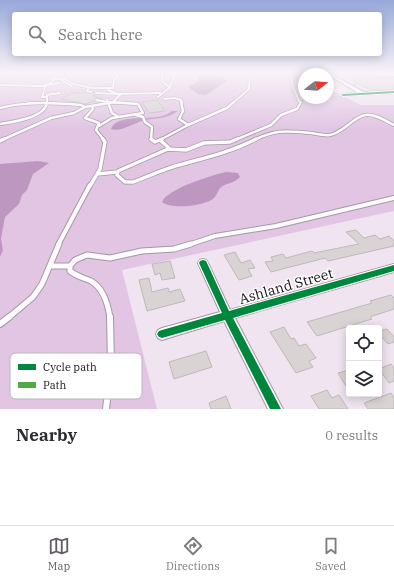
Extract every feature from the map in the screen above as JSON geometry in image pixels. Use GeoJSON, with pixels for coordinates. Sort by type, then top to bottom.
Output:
{"type":"FeatureCollection","features":[{"type":"Feature","properties":{"kind":"street"},"geometry":{"type":"LineString","coordinates":[[343,95],[391,92]]}},
{"type":"Feature","properties":{"kind":"street"},"geometry":{"type":"LineString","coordinates":[[203,263],[227,315],[276,409]]}},
{"type":"Feature","properties":{"kind":"street","name":"Ashland Street"},"geometry":{"type":"LineString","coordinates":[[162,334],[394,268]]}},
{"type":"Feature","properties":{"kind":"lane"},"geometry":{"type":"LineString","coordinates":[[43,92],[42,97],[47,97]]}},
{"type":"Feature","properties":{"kind":"lane"},"geometry":{"type":"LineString","coordinates":[[114,92],[119,94]]}},
{"type":"Feature","properties":{"kind":"lane"},"geometry":{"type":"LineString","coordinates":[[136,115],[143,118],[145,122],[153,128],[152,141],[160,140],[188,125],[224,109],[245,92]]}},
{"type":"Feature","properties":{"kind":"lane"},"geometry":{"type":"LineString","coordinates":[[97,174],[117,172],[170,149],[186,150],[206,143],[230,142],[271,125],[280,115],[297,109],[302,101],[295,92]]}},
{"type":"Feature","properties":{"kind":"lane"},"geometry":{"type":"LineString","coordinates":[[47,97],[52,93],[60,93]]}},
{"type":"Feature","properties":{"kind":"lane"},"geometry":{"type":"LineString","coordinates":[[96,93],[111,95],[160,93],[158,97]]}},
{"type":"Feature","properties":{"kind":"lane"},"geometry":{"type":"LineString","coordinates":[[114,102],[120,96],[119,94]]}},
{"type":"Feature","properties":{"kind":"lane"},"geometry":{"type":"LineString","coordinates":[[0,124],[19,120],[36,114],[45,108],[47,97]]}},
{"type":"Feature","properties":{"kind":"lane"},"geometry":{"type":"LineString","coordinates":[[164,99],[174,98],[181,100],[183,111],[179,119],[188,125]]}},
{"type":"Feature","properties":{"kind":"lane"},"geometry":{"type":"LineString","coordinates":[[0,324],[36,293],[50,266],[67,226],[97,174],[103,160],[105,143],[96,130],[99,126],[110,119],[143,113],[138,104],[96,100]]}},
{"type":"Feature","properties":{"kind":"lane"},"geometry":{"type":"LineString","coordinates":[[0,141],[48,119],[76,112],[85,107],[108,102]]}},
{"type":"Feature","properties":{"kind":"lane"},"geometry":{"type":"LineString","coordinates":[[108,102],[112,113],[119,117]]}},
{"type":"Feature","properties":{"kind":"lane"},"geometry":{"type":"LineString","coordinates":[[0,108],[16,105],[47,103],[81,105],[85,107]]}},
{"type":"Feature","properties":{"kind":"lane"},"geometry":{"type":"LineString","coordinates":[[92,106],[93,110],[85,118],[98,122],[99,126]]}},
{"type":"Feature","properties":{"kind":"lane"},"geometry":{"type":"LineString","coordinates":[[117,172],[118,176],[124,182],[134,182],[178,166],[206,159],[241,146],[270,132],[285,131],[330,135],[343,130],[363,115],[375,116],[394,125]]}},
{"type":"Feature","properties":{"kind":"lane"},"geometry":{"type":"LineString","coordinates":[[160,140],[170,149]]}},
{"type":"Feature","properties":{"kind":"lane"},"geometry":{"type":"LineString","coordinates":[[70,266],[75,260],[87,255],[110,258],[142,251],[174,249],[215,236],[276,226],[310,216],[394,198]]}},
{"type":"Feature","properties":{"kind":"lane"},"geometry":{"type":"LineString","coordinates":[[50,266],[70,266]]}},
{"type":"Feature","properties":{"kind":"lane"},"geometry":{"type":"LineString","coordinates":[[70,266],[72,272],[98,286],[102,292],[107,303],[110,319],[110,353]]}},
{"type":"Feature","properties":{"kind":"lane"},"geometry":{"type":"LineString","coordinates":[[106,409],[107,399]]}},
{"type":"Feature","properties":{"kind":"shaded area"},"geometry":{"type":"Polygon","coordinates":[[[0,92],[298,92],[298,104],[334,104],[334,92],[361,105],[394,105],[394,211],[122,270],[157,409],[0,409],[0,92]]]}},
{"type":"Feature","properties":{"kind":"shaded area"},"geometry":{"type":"Polygon","coordinates":[[[195,92],[210,92],[206,95],[195,92]]]}},
{"type":"Feature","properties":{"kind":"shaded area"},"geometry":{"type":"Polygon","coordinates":[[[172,111],[178,111],[169,116],[142,121],[122,129],[111,129],[115,123],[122,120],[157,117],[172,111]]]}},
{"type":"Feature","properties":{"kind":"shaded area"},"geometry":{"type":"Polygon","coordinates":[[[38,161],[49,163],[33,174],[27,190],[22,195],[19,204],[5,217],[1,239],[3,250],[0,257],[0,164],[38,161]]]}},
{"type":"Feature","properties":{"kind":"shaded area"},"geometry":{"type":"Polygon","coordinates":[[[226,172],[238,173],[240,177],[236,181],[221,187],[215,197],[210,201],[188,206],[173,206],[162,202],[172,192],[201,179],[226,172]]]}},
{"type":"Feature","properties":{"kind":"building"},"geometry":{"type":"Polygon","coordinates":[[[73,93],[94,93],[95,95],[92,96],[103,98],[96,98],[94,101],[85,104],[61,99],[73,93]]]}},
{"type":"Feature","properties":{"kind":"building"},"geometry":{"type":"Polygon","coordinates":[[[157,100],[165,111],[149,113],[142,102],[157,100]]]}},
{"type":"Feature","properties":{"kind":"building"},"geometry":{"type":"Polygon","coordinates":[[[356,230],[364,238],[375,235],[380,239],[389,236],[394,241],[394,246],[328,261],[325,258],[271,272],[265,262],[273,261],[271,257],[283,254],[286,258],[312,251],[314,253],[359,244],[346,232],[356,230]]]}},
{"type":"Feature","properties":{"kind":"building"},"geometry":{"type":"Polygon","coordinates":[[[235,252],[241,263],[250,260],[255,268],[248,269],[252,276],[239,280],[224,255],[235,252]]]}},
{"type":"Feature","properties":{"kind":"building"},"geometry":{"type":"Polygon","coordinates":[[[170,261],[175,278],[162,280],[160,273],[155,275],[152,264],[170,261]]]}},
{"type":"Feature","properties":{"kind":"building"},"geometry":{"type":"Polygon","coordinates":[[[149,278],[152,292],[168,288],[169,292],[180,289],[185,301],[147,311],[139,280],[149,278]]]}},
{"type":"Feature","properties":{"kind":"building"},"geometry":{"type":"Polygon","coordinates":[[[391,295],[394,298],[394,309],[370,317],[372,319],[353,325],[346,325],[346,327],[317,336],[307,322],[372,303],[370,301],[391,295]]]}},
{"type":"Feature","properties":{"kind":"building"},"geometry":{"type":"Polygon","coordinates":[[[284,327],[291,339],[294,338],[299,346],[306,344],[316,358],[309,361],[313,367],[296,373],[270,332],[284,327]]]}},
{"type":"Feature","properties":{"kind":"building"},"geometry":{"type":"Polygon","coordinates":[[[387,329],[394,337],[394,342],[388,344],[382,337],[382,330],[387,329]]]}},
{"type":"Feature","properties":{"kind":"building"},"geometry":{"type":"Polygon","coordinates":[[[206,351],[212,367],[174,379],[169,362],[206,351]]]}},
{"type":"Feature","properties":{"kind":"building"},"geometry":{"type":"Polygon","coordinates":[[[391,364],[394,368],[394,381],[389,383],[382,373],[382,368],[391,364]]]}},
{"type":"Feature","properties":{"kind":"building"},"geometry":{"type":"Polygon","coordinates":[[[346,371],[346,386],[338,373],[346,371]]]}},
{"type":"Feature","properties":{"kind":"building"},"geometry":{"type":"Polygon","coordinates":[[[327,390],[332,398],[339,395],[348,409],[319,409],[311,396],[327,390]]]}},
{"type":"Feature","properties":{"kind":"building"},"geometry":{"type":"Polygon","coordinates":[[[391,393],[394,398],[394,409],[368,409],[364,403],[382,397],[391,393]]]}},
{"type":"Feature","properties":{"kind":"building"},"geometry":{"type":"Polygon","coordinates":[[[226,396],[231,409],[211,409],[209,403],[226,396]]]}},
{"type":"Feature","properties":{"kind":"cycle path"},"geometry":{"type":"LineString","coordinates":[[343,95],[393,92]]}},
{"type":"Feature","properties":{"kind":"cycle path"},"geometry":{"type":"LineString","coordinates":[[203,263],[227,315],[276,409]]}},
{"type":"Feature","properties":{"kind":"cycle path"},"geometry":{"type":"LineString","coordinates":[[162,334],[394,268]]}}]}
